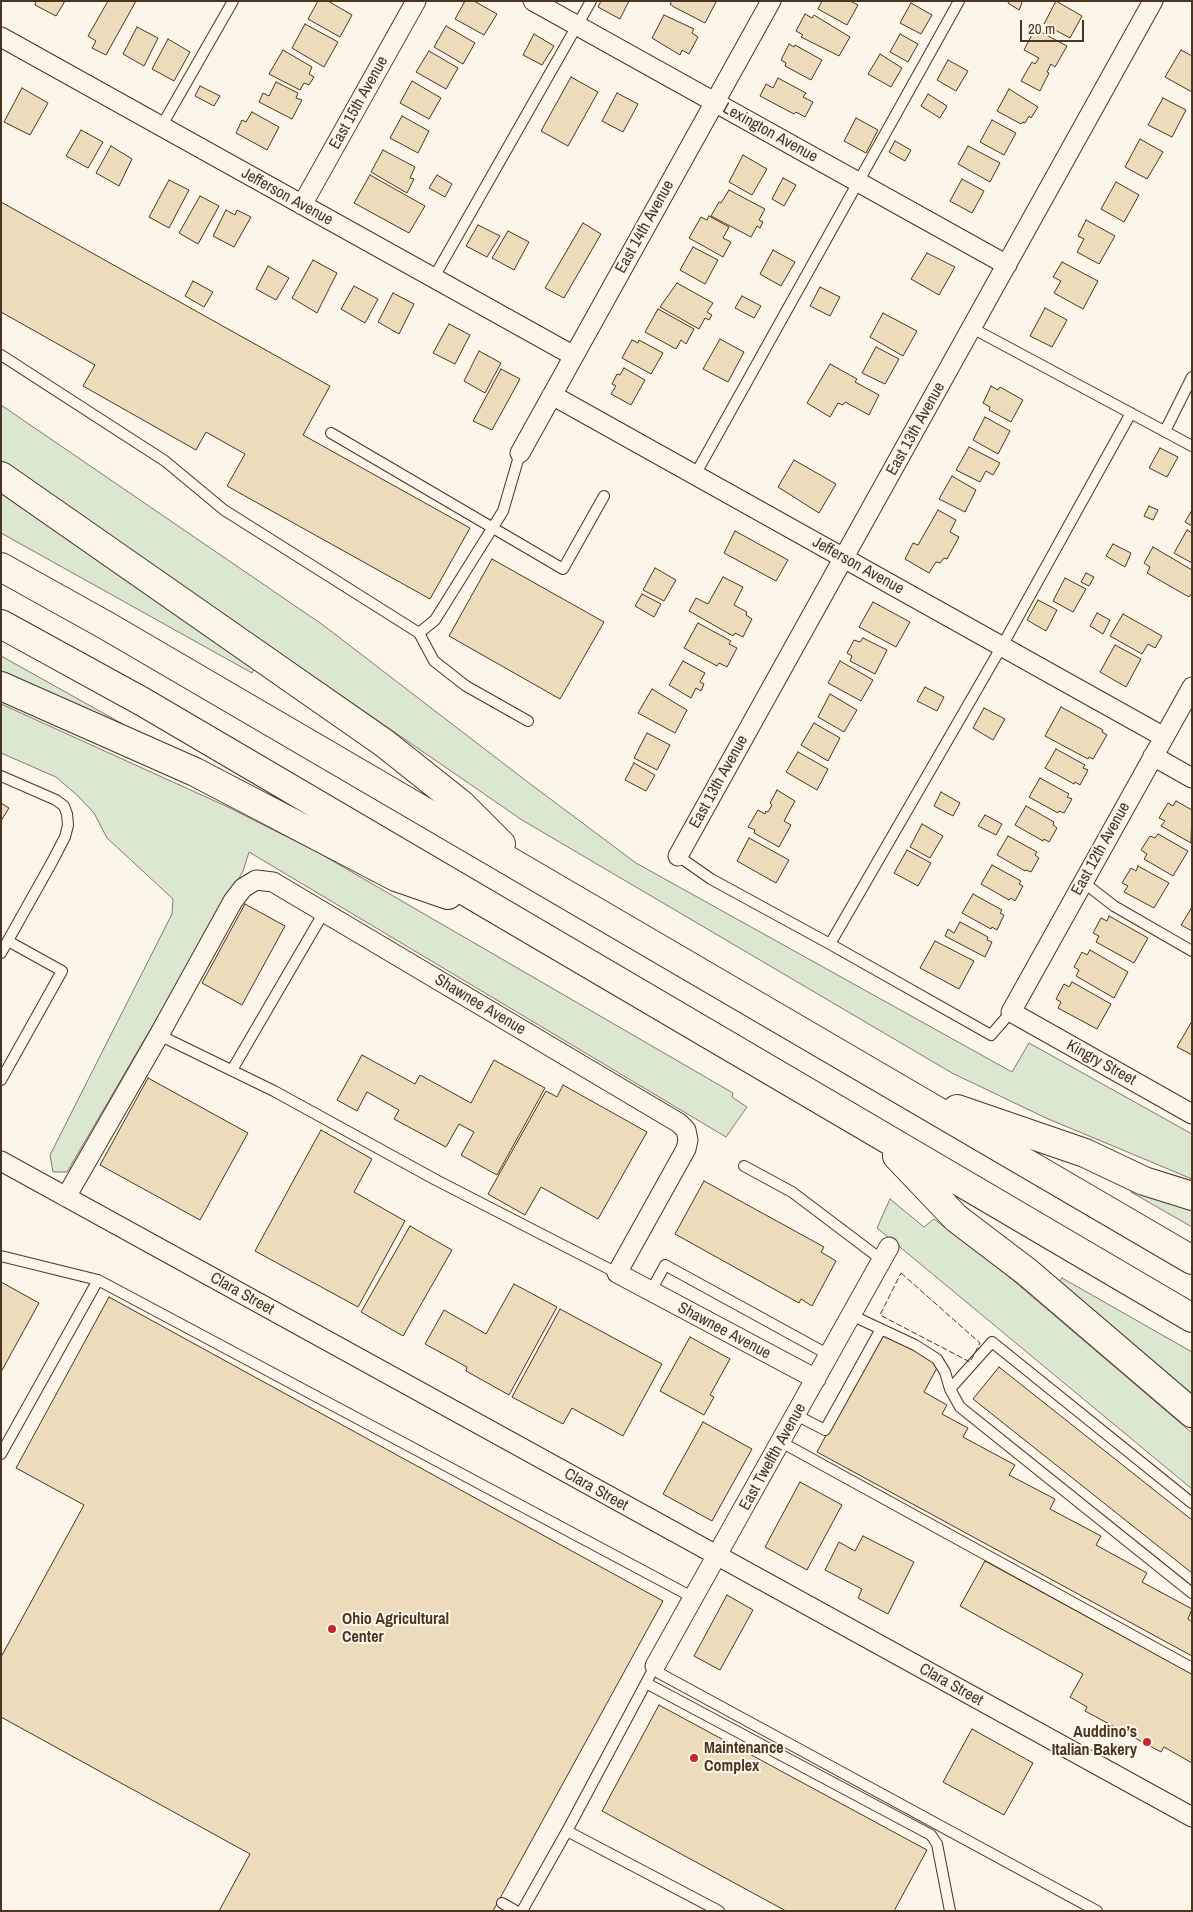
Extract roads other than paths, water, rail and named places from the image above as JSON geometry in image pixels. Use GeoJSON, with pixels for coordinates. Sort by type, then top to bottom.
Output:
{"type":"FeatureCollection","features":[{"type":"Feature","properties":{"kind":"highway"},"geometry":{"type":"LineString","coordinates":[[1,476],[384,743],[462,805],[527,870]]}},
{"type":"Feature","properties":{"kind":"highway"},"geometry":{"type":"LineString","coordinates":[[1,567],[107,626],[527,870],[1192,1260]]}},
{"type":"Feature","properties":{"kind":"highway"},"geometry":{"type":"LineString","coordinates":[[1,624],[143,702],[1192,1318]]}},
{"type":"Feature","properties":{"kind":"highway"},"geometry":{"type":"LineString","coordinates":[[1,686],[195,772],[396,877],[504,914]]}},
{"type":"Feature","properties":{"kind":"highway"},"geometry":{"type":"LineString","coordinates":[[901,1090],[1084,1153],[1144,1181],[1192,1196]]}},
{"type":"Feature","properties":{"kind":"highway"},"geometry":{"type":"LineString","coordinates":[[874,1132],[956,1218],[1027,1272],[1192,1414]]}},
{"type":"Feature","properties":{"kind":"street","name":"East 15th Avenue"},"geometry":{"type":"LineString","coordinates":[[302,205],[416,1]]}},
{"type":"Feature","properties":{"kind":"street","name":"Lexington Avenue"},"geometry":{"type":"LineString","coordinates":[[533,1],[1007,265]]}},
{"type":"Feature","properties":{"kind":"street","name":"East 14th Avenue"},"geometry":{"type":"LineString","coordinates":[[520,453],[771,1]]}},
{"type":"Feature","properties":{"kind":"street","name":"East 13th Avenue"},"geometry":{"type":"LineString","coordinates":[[678,856],[1153,1]]}},
{"type":"Feature","properties":{"kind":"street","name":"Jefferson Avenue"},"geometry":{"type":"LineString","coordinates":[[1,37],[574,356]]}},
{"type":"Feature","properties":{"kind":"street","name":"Jefferson Avenue"},"geometry":{"type":"LineString","coordinates":[[552,396],[1164,737]]}},
{"type":"Feature","properties":{"kind":"street","name":"East 12th Avenue"},"geometry":{"type":"LineString","coordinates":[[1010,1012],[1192,687]]}},
{"type":"Feature","properties":{"kind":"street"},"geometry":{"type":"LineString","coordinates":[[1153,756],[1192,778]]}},
{"type":"Feature","properties":{"kind":"street","name":"Shawnee Avenue"},"geometry":{"type":"LineString","coordinates":[[66,1196],[159,1035],[233,900],[243,888],[256,880],[273,882],[679,1123],[686,1130],[688,1140],[686,1149],[617,1273],[816,1379]]}},
{"type":"Feature","properties":{"kind":"street","name":"Kingry Street"},"geometry":{"type":"LineString","coordinates":[[1010,1012],[1192,1114]]}},
{"type":"Feature","properties":{"kind":"street","name":"Clara Street"},"geometry":{"type":"LineString","coordinates":[[1,1161],[1192,1817]]}},
{"type":"Feature","properties":{"kind":"street","name":"East Twelfth Avenue"},"geometry":{"type":"LineString","coordinates":[[655,1666],[885,1253]]}},
{"type":"Feature","properties":{"kind":"lane"},"geometry":{"type":"LineString","coordinates":[[161,127],[233,1]]}},
{"type":"Feature","properties":{"kind":"lane"},"geometry":{"type":"LineString","coordinates":[[433,279],[591,1]]}},
{"type":"Feature","properties":{"kind":"lane"},"geometry":{"type":"LineString","coordinates":[[695,475],[959,1]]}},
{"type":"Feature","properties":{"kind":"lane"},"geometry":{"type":"LineString","coordinates":[[972,328],[1192,446]]}},
{"type":"Feature","properties":{"kind":"lane"},"geometry":{"type":"LineString","coordinates":[[1,355],[166,461],[224,510],[419,633],[434,661],[466,686],[528,721]]}},
{"type":"Feature","properties":{"kind":"lane"},"geometry":{"type":"LineString","coordinates":[[1165,431],[1192,378]]}},
{"type":"Feature","properties":{"kind":"lane"},"geometry":{"type":"LineString","coordinates":[[830,944],[1002,646],[1131,413]]}},
{"type":"Feature","properties":{"kind":"lane"},"geometry":{"type":"LineString","coordinates":[[332,433],[563,569],[604,496]]}},
{"type":"Feature","properties":{"kind":"lane"},"geometry":{"type":"LineString","coordinates":[[419,633],[435,620],[503,512],[520,453]]}},
{"type":"Feature","properties":{"kind":"lane"},"geometry":{"type":"LineString","coordinates":[[1,776],[56,800],[64,806],[68,825],[61,845],[1,953]]}},
{"type":"Feature","properties":{"kind":"lane"},"geometry":{"type":"LineString","coordinates":[[678,856],[711,879],[991,1035],[1010,1012]]}},
{"type":"Feature","properties":{"kind":"lane"},"geometry":{"type":"LineString","coordinates":[[1083,882],[1114,906],[1192,951]]}},
{"type":"Feature","properties":{"kind":"lane"},"geometry":{"type":"LineString","coordinates":[[232,1070],[324,912]]}},
{"type":"Feature","properties":{"kind":"lane"},"geometry":{"type":"LineString","coordinates":[[1,1080],[62,971],[8,941]]}},
{"type":"Feature","properties":{"kind":"lane"},"geometry":{"type":"LineString","coordinates":[[159,1035],[274,1091],[436,1180],[617,1273]]}},
{"type":"Feature","properties":{"kind":"lane"},"geometry":{"type":"LineString","coordinates":[[744,1166],[792,1192],[885,1253]]}},
{"type":"Feature","properties":{"kind":"lane"},"geometry":{"type":"LineString","coordinates":[[1,1256],[98,1280],[694,1598]]}},
{"type":"Feature","properties":{"kind":"lane"},"geometry":{"type":"LineString","coordinates":[[651,1291],[665,1265],[829,1356]]}},
{"type":"Feature","properties":{"kind":"lane"},"geometry":{"type":"LineString","coordinates":[[1,1454],[98,1280]]}},
{"type":"Feature","properties":{"kind":"lane"},"geometry":{"type":"LineString","coordinates":[[851,1315],[915,1345],[938,1359],[945,1372],[950,1389],[960,1407],[1192,1593]]}},
{"type":"Feature","properties":{"kind":"lane"},"geometry":{"type":"LineString","coordinates":[[796,1415],[825,1430],[881,1329]]}},
{"type":"Feature","properties":{"kind":"lane"},"geometry":{"type":"LineString","coordinates":[[950,1389],[992,1342],[1192,1503]]}},
{"type":"Feature","properties":{"kind":"lane"},"geometry":{"type":"LineString","coordinates":[[781,1442],[1192,1668]]}},
{"type":"Feature","properties":{"kind":"lane"},"geometry":{"type":"LineString","coordinates":[[522,1911],[655,1666]]}},
{"type":"Feature","properties":{"kind":"lane"},"geometry":{"type":"LineString","coordinates":[[655,1666],[659,1673],[1097,1911]]}},
{"type":"Feature","properties":{"kind":"lane"},"geometry":{"type":"LineString","coordinates":[[646,1683],[931,1836],[937,1844],[950,1911]]}},
{"type":"Feature","properties":{"kind":"lane"},"geometry":{"type":"LineString","coordinates":[[567,1831],[719,1911]]}},
{"type":"Feature","properties":{"kind":"lane"},"geometry":{"type":"LineString","coordinates":[[502,1903],[516,1911]]}},
{"type":"Feature","properties":{"kind":"place","name":"Ohio Agricultural Center"},"geometry":{"type":"Point","coordinates":[332,1629]}},
{"type":"Feature","properties":{"kind":"place","name":"Auddino’s Italian Bakery"},"geometry":{"type":"Point","coordinates":[1147,1742]}},
{"type":"Feature","properties":{"kind":"place","name":"Maintenance Complex"},"geometry":{"type":"Point","coordinates":[694,1758]}}]}
